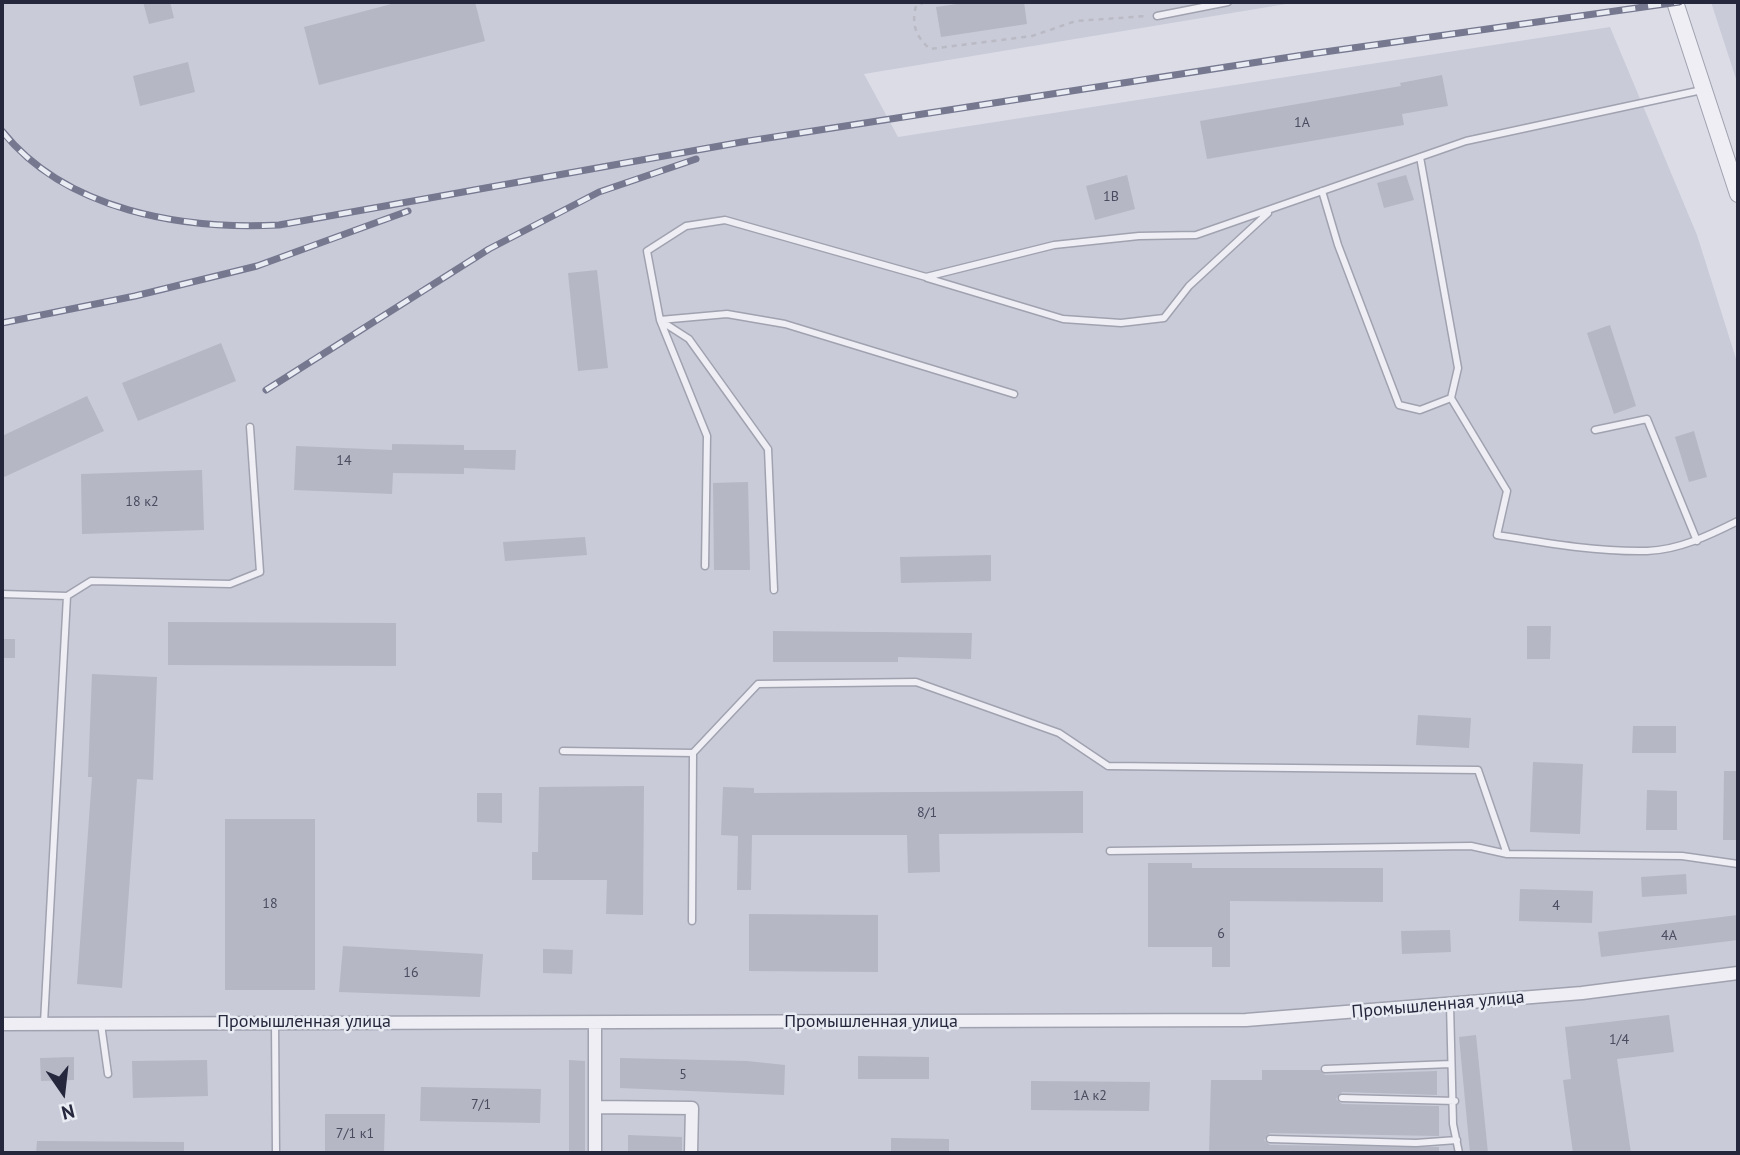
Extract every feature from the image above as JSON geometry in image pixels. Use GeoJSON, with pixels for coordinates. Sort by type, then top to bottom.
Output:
{"type":"FeatureCollection","features":[{"type":"Feature","properties":{"kind":"street"},"geometry":{"type":"LineString","coordinates":[[1675,2],[1738,194]]}},
{"type":"Feature","properties":{"kind":"street","name":"Промышленная улица"},"geometry":{"type":"LineString","coordinates":[[2,1024],[101,1021],[595,1023],[1246,1020],[1582,993],[1738,973]]}},
{"type":"Feature","properties":{"kind":"street"},"geometry":{"type":"LineString","coordinates":[[595,1023],[595,1153]]}},
{"type":"Feature","properties":{"kind":"street"},"geometry":{"type":"LineString","coordinates":[[595,1107],[692,1108],[691,1153]]}},
{"type":"Feature","properties":{"kind":"lane"},"geometry":{"type":"LineString","coordinates":[[1157,16],[1227,2]]}},
{"type":"Feature","properties":{"kind":"lane"},"geometry":{"type":"LineString","coordinates":[[926,277],[1055,245],[1139,236],[1196,235],[1466,141],[1702,90]]}},
{"type":"Feature","properties":{"kind":"lane"},"geometry":{"type":"LineString","coordinates":[[1460,134],[1466,141]]}},
{"type":"Feature","properties":{"kind":"lane"},"geometry":{"type":"LineString","coordinates":[[1420,157],[1458,368],[1451,398],[1507,491],[1497,535],[1559,545],[1649,551],[1698,541],[1738,521]]}},
{"type":"Feature","properties":{"kind":"lane"},"geometry":{"type":"LineString","coordinates":[[1322,191],[1338,245],[1399,405],[1420,410],[1451,398]]}},
{"type":"Feature","properties":{"kind":"lane"},"geometry":{"type":"LineString","coordinates":[[705,566],[707,436],[660,320],[646,251],[686,226],[725,219],[1063,319],[1121,323],[1164,318],[1189,286],[1272,209]]}},
{"type":"Feature","properties":{"kind":"lane"},"geometry":{"type":"LineString","coordinates":[[660,320],[727,314],[785,324],[1014,394]]}},
{"type":"Feature","properties":{"kind":"lane"},"geometry":{"type":"LineString","coordinates":[[660,320],[690,339],[768,449],[774,590]]}},
{"type":"Feature","properties":{"kind":"lane"},"geometry":{"type":"LineString","coordinates":[[1595,429],[1647,419],[1698,541]]}},
{"type":"Feature","properties":{"kind":"lane"},"geometry":{"type":"LineString","coordinates":[[2,594],[67,596],[91,582],[230,584],[260,572],[250,427]]}},
{"type":"Feature","properties":{"kind":"lane"},"geometry":{"type":"LineString","coordinates":[[44,1023],[67,596]]}},
{"type":"Feature","properties":{"kind":"lane"},"geometry":{"type":"LineString","coordinates":[[692,920],[693,753],[758,684],[916,681],[1059,733],[1108,766],[1478,770],[1507,854]]}},
{"type":"Feature","properties":{"kind":"lane"},"geometry":{"type":"LineString","coordinates":[[563,751],[693,753]]}},
{"type":"Feature","properties":{"kind":"lane"},"geometry":{"type":"LineString","coordinates":[[1110,850],[1471,846],[1507,854],[1682,856],[1738,864]]}},
{"type":"Feature","properties":{"kind":"lane"},"geometry":{"type":"LineString","coordinates":[[1450,1004],[1455,1101],[1453,1124],[1459,1153]]}},
{"type":"Feature","properties":{"kind":"lane"},"geometry":{"type":"LineString","coordinates":[[101,1021],[108,1074]]}},
{"type":"Feature","properties":{"kind":"lane"},"geometry":{"type":"LineString","coordinates":[[275,1022],[276,1153]]}},
{"type":"Feature","properties":{"kind":"lane"},"geometry":{"type":"LineString","coordinates":[[1325,1069],[1451,1064]]}},
{"type":"Feature","properties":{"kind":"lane"},"geometry":{"type":"LineString","coordinates":[[1342,1098],[1455,1101]]}},
{"type":"Feature","properties":{"kind":"lane"},"geometry":{"type":"LineString","coordinates":[[1270,1139],[1416,1143],[1457,1140]]}},
{"type":"Feature","properties":{"kind":"path"},"geometry":{"type":"LineString","coordinates":[[925,2],[916,6],[912,19],[920,40],[930,49],[1032,36],[1076,21],[1157,16]]}},
{"type":"Feature","properties":{"kind":"shaded area"},"geometry":{"type":"Polygon","coordinates":[[[2,2],[1298,2],[864,74],[898,137],[1610,27],[1697,235],[1738,365],[1738,1153],[2,1153],[2,2]]]}},
{"type":"Feature","properties":{"kind":"shaded area"},"geometry":{"type":"Polygon","coordinates":[[[1711,2],[1738,2],[1738,85],[1711,2]]]}},
{"type":"Feature","properties":{"kind":"building"},"geometry":{"type":"Polygon","coordinates":[[[143,2],[170,2],[174,18],[149,24],[143,2]]]}},
{"type":"Feature","properties":{"kind":"building"},"geometry":{"type":"Polygon","coordinates":[[[399,2],[475,2],[485,41],[319,85],[304,27],[399,2]]]}},
{"type":"Feature","properties":{"kind":"building"},"geometry":{"type":"Polygon","coordinates":[[[971,2],[1024,2],[1027,24],[941,37],[936,7],[971,2]]]}},
{"type":"Feature","properties":{"kind":"building"},"geometry":{"type":"Polygon","coordinates":[[[188,62],[195,92],[140,106],[133,76],[188,62]]]}},
{"type":"Feature","properties":{"kind":"building"},"geometry":{"type":"Polygon","coordinates":[[[1442,75],[1448,106],[1402,114],[1404,125],[1207,159],[1200,121],[1401,86],[1400,83],[1442,75]]]}},
{"type":"Feature","properties":{"kind":"building"},"geometry":{"type":"Polygon","coordinates":[[[1127,175],[1135,209],[1095,220],[1086,186],[1127,175]]]}},
{"type":"Feature","properties":{"kind":"building"},"geometry":{"type":"Polygon","coordinates":[[[1406,175],[1414,200],[1384,208],[1377,183],[1406,175]]]}},
{"type":"Feature","properties":{"kind":"building"},"geometry":{"type":"Polygon","coordinates":[[[597,270],[608,368],[578,371],[568,273],[597,270]]]}},
{"type":"Feature","properties":{"kind":"building"},"geometry":{"type":"Polygon","coordinates":[[[1610,325],[1636,406],[1614,414],[1587,333],[1610,325]]]}},
{"type":"Feature","properties":{"kind":"building"},"geometry":{"type":"Polygon","coordinates":[[[221,343],[236,381],[138,421],[122,383],[221,343]]]}},
{"type":"Feature","properties":{"kind":"building"},"geometry":{"type":"Polygon","coordinates":[[[87,396],[104,431],[2,478],[2,436],[87,396]]]}},
{"type":"Feature","properties":{"kind":"building"},"geometry":{"type":"Polygon","coordinates":[[[1694,431],[1707,477],[1689,482],[1675,437],[1694,431]]]}},
{"type":"Feature","properties":{"kind":"building"},"geometry":{"type":"Polygon","coordinates":[[[392,444],[464,445],[464,450],[516,450],[515,470],[464,468],[464,474],[393,473],[392,494],[294,490],[296,446],[392,450],[392,444]]]}},
{"type":"Feature","properties":{"kind":"building"},"geometry":{"type":"Polygon","coordinates":[[[202,470],[204,530],[82,534],[81,474],[202,470]]]}},
{"type":"Feature","properties":{"kind":"building"},"geometry":{"type":"Polygon","coordinates":[[[748,482],[750,570],[714,570],[713,483],[748,482]]]}},
{"type":"Feature","properties":{"kind":"building"},"geometry":{"type":"Polygon","coordinates":[[[585,537],[587,555],[505,561],[503,542],[585,537]]]}},
{"type":"Feature","properties":{"kind":"building"},"geometry":{"type":"Polygon","coordinates":[[[991,555],[991,581],[901,583],[900,557],[991,555]]]}},
{"type":"Feature","properties":{"kind":"building"},"geometry":{"type":"Polygon","coordinates":[[[168,622],[396,623],[396,666],[168,665],[168,622]]]}},
{"type":"Feature","properties":{"kind":"building"},"geometry":{"type":"Polygon","coordinates":[[[1527,626],[1551,626],[1550,659],[1527,659],[1527,626]]]}},
{"type":"Feature","properties":{"kind":"building"},"geometry":{"type":"Polygon","coordinates":[[[773,631],[972,633],[971,659],[898,657],[898,662],[773,662],[773,631]]]}},
{"type":"Feature","properties":{"kind":"building"},"geometry":{"type":"Polygon","coordinates":[[[2,639],[15,639],[15,658],[2,658],[2,639]]]}},
{"type":"Feature","properties":{"kind":"building"},"geometry":{"type":"Polygon","coordinates":[[[92,674],[157,677],[153,780],[137,779],[122,988],[77,984],[92,777],[88,777],[92,674]]]}},
{"type":"Feature","properties":{"kind":"building"},"geometry":{"type":"Polygon","coordinates":[[[1418,715],[1471,718],[1469,748],[1416,745],[1418,715]]]}},
{"type":"Feature","properties":{"kind":"building"},"geometry":{"type":"Polygon","coordinates":[[[1633,726],[1676,726],[1676,753],[1632,753],[1633,726]]]}},
{"type":"Feature","properties":{"kind":"building"},"geometry":{"type":"Polygon","coordinates":[[[1533,762],[1583,764],[1580,834],[1530,832],[1533,762]]]}},
{"type":"Feature","properties":{"kind":"building"},"geometry":{"type":"Polygon","coordinates":[[[1724,771],[1738,771],[1738,840],[1723,840],[1724,771]]]}},
{"type":"Feature","properties":{"kind":"building"},"geometry":{"type":"Polygon","coordinates":[[[644,786],[643,915],[606,914],[607,880],[532,880],[532,852],[538,852],[539,787],[644,786]]]}},
{"type":"Feature","properties":{"kind":"building"},"geometry":{"type":"Polygon","coordinates":[[[723,787],[754,788],[754,793],[1083,791],[1083,833],[939,834],[940,872],[908,873],[907,835],[752,835],[751,890],[737,890],[738,836],[721,835],[723,787]]]}},
{"type":"Feature","properties":{"kind":"building"},"geometry":{"type":"Polygon","coordinates":[[[1647,790],[1677,791],[1677,830],[1646,830],[1647,790]]]}},
{"type":"Feature","properties":{"kind":"building"},"geometry":{"type":"Polygon","coordinates":[[[477,793],[502,793],[502,823],[477,822],[477,793]]]}},
{"type":"Feature","properties":{"kind":"building"},"geometry":{"type":"Polygon","coordinates":[[[225,819],[315,819],[315,990],[225,990],[225,819]]]}},
{"type":"Feature","properties":{"kind":"building"},"geometry":{"type":"Polygon","coordinates":[[[1148,863],[1192,863],[1192,868],[1383,868],[1383,902],[1230,901],[1230,967],[1212,967],[1212,947],[1148,947],[1148,863]]]}},
{"type":"Feature","properties":{"kind":"building"},"geometry":{"type":"Polygon","coordinates":[[[1686,874],[1687,894],[1642,897],[1641,877],[1686,874]]]}},
{"type":"Feature","properties":{"kind":"building"},"geometry":{"type":"Polygon","coordinates":[[[1520,889],[1593,891],[1592,923],[1519,921],[1520,889]]]}},
{"type":"Feature","properties":{"kind":"building"},"geometry":{"type":"Polygon","coordinates":[[[749,914],[878,915],[878,972],[749,971],[749,914]]]}},
{"type":"Feature","properties":{"kind":"building"},"geometry":{"type":"Polygon","coordinates":[[[1738,915],[1738,940],[1601,957],[1598,932],[1738,915]]]}},
{"type":"Feature","properties":{"kind":"building"},"geometry":{"type":"Polygon","coordinates":[[[1450,930],[1451,952],[1402,954],[1401,931],[1450,930]]]}},
{"type":"Feature","properties":{"kind":"building"},"geometry":{"type":"Polygon","coordinates":[[[343,946],[483,954],[480,997],[339,992],[343,946]]]}},
{"type":"Feature","properties":{"kind":"building"},"geometry":{"type":"Polygon","coordinates":[[[543,949],[573,950],[572,974],[543,973],[543,949]]]}},
{"type":"Feature","properties":{"kind":"building"},"geometry":{"type":"Polygon","coordinates":[[[1669,1015],[1674,1052],[1617,1059],[1631,1153],[1573,1153],[1563,1080],[1571,1079],[1565,1027],[1669,1015]]]}},
{"type":"Feature","properties":{"kind":"building"},"geometry":{"type":"Polygon","coordinates":[[[1476,1035],[1488,1153],[1470,1153],[1459,1037],[1476,1035]]]}},
{"type":"Feature","properties":{"kind":"building"},"geometry":{"type":"Polygon","coordinates":[[[858,1056],[929,1057],[929,1079],[858,1079],[858,1056]]]}},
{"type":"Feature","properties":{"kind":"building"},"geometry":{"type":"Polygon","coordinates":[[[74,1057],[74,1080],[41,1081],[40,1058],[74,1057]]]}},
{"type":"Feature","properties":{"kind":"building"},"geometry":{"type":"Polygon","coordinates":[[[620,1058],[747,1061],[785,1065],[784,1095],[620,1088],[620,1058]]]}},
{"type":"Feature","properties":{"kind":"building"},"geometry":{"type":"Polygon","coordinates":[[[207,1060],[208,1096],[133,1098],[132,1061],[207,1060]]]}},
{"type":"Feature","properties":{"kind":"building"},"geometry":{"type":"Polygon","coordinates":[[[569,1060],[585,1061],[585,1153],[569,1153],[569,1060]]]}},
{"type":"Feature","properties":{"kind":"building"},"geometry":{"type":"Polygon","coordinates":[[[1262,1070],[1320,1070],[1325,1075],[1437,1071],[1437,1095],[1342,1092],[1336,1099],[1342,1104],[1439,1106],[1439,1136],[1270,1133],[1264,1140],[1270,1145],[1439,1147],[1439,1153],[1209,1153],[1211,1080],[1262,1080],[1262,1070]]]}},
{"type":"Feature","properties":{"kind":"building"},"geometry":{"type":"Polygon","coordinates":[[[1031,1081],[1150,1082],[1149,1111],[1031,1110],[1031,1081]]]}},
{"type":"Feature","properties":{"kind":"building"},"geometry":{"type":"Polygon","coordinates":[[[421,1087],[541,1089],[540,1123],[420,1121],[421,1087]]]}},
{"type":"Feature","properties":{"kind":"building"},"geometry":{"type":"Polygon","coordinates":[[[325,1114],[385,1114],[384,1153],[325,1153],[325,1114]]]}},
{"type":"Feature","properties":{"kind":"building"},"geometry":{"type":"Polygon","coordinates":[[[628,1135],[682,1137],[682,1153],[628,1153],[628,1135]]]}},
{"type":"Feature","properties":{"kind":"building"},"geometry":{"type":"Polygon","coordinates":[[[891,1138],[949,1139],[949,1153],[891,1153],[891,1138]]]}},
{"type":"Feature","properties":{"kind":"building"},"geometry":{"type":"Polygon","coordinates":[[[37,1141],[184,1142],[184,1153],[36,1153],[37,1141]]]}},
{"type":"Feature","properties":{"kind":"railway"},"geometry":{"type":"LineString","coordinates":[[2,131],[28,158],[59,180],[92,197],[128,210],[204,224],[279,225],[742,142],[1310,54],[1679,2]]}},
{"type":"Feature","properties":{"kind":"railway"},"geometry":{"type":"LineString","coordinates":[[266,390],[489,249],[599,192],[696,159]]}},
{"type":"Feature","properties":{"kind":"railway"},"geometry":{"type":"LineString","coordinates":[[2,323],[135,296],[257,266],[408,211]]}}]}
